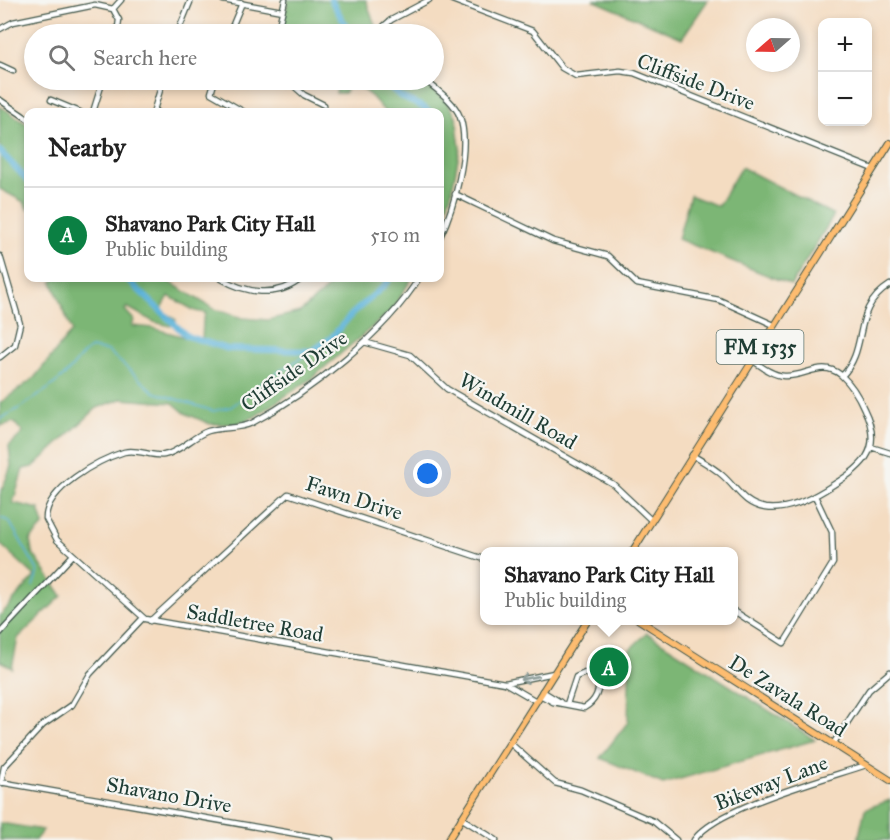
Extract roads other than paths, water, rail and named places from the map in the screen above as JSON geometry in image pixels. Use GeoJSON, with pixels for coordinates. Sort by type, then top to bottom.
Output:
{"type":"FeatureCollection","features":[{"type":"Feature","properties":{"kind":"main road","name":"FM 1535"},"geometry":{"type":"LineString","coordinates":[[635,547],[890,143]]}},
{"type":"Feature","properties":{"kind":"main road"},"geometry":{"type":"LineString","coordinates":[[448,840],[585,625]]}},
{"type":"Feature","properties":{"kind":"main road","name":"De Zavala Road"},"geometry":{"type":"LineString","coordinates":[[645,625],[890,780]]}},
{"type":"Feature","properties":{"kind":"street"},"geometry":{"type":"LineString","coordinates":[[113,9],[121,0]]}},
{"type":"Feature","properties":{"kind":"street"},"geometry":{"type":"LineString","coordinates":[[181,24],[191,0]]}},
{"type":"Feature","properties":{"kind":"street"},"geometry":{"type":"LineString","coordinates":[[223,0],[282,11]]}},
{"type":"Feature","properties":{"kind":"street"},"geometry":{"type":"LineString","coordinates":[[279,24],[285,0]]}},
{"type":"Feature","properties":{"kind":"street"},"geometry":{"type":"LineString","coordinates":[[386,24],[429,0]]}},
{"type":"Feature","properties":{"kind":"street","name":"Cliffside Drive"},"geometry":{"type":"LineString","coordinates":[[452,0],[533,31],[562,68],[576,76],[620,71],[634,73],[873,169]]}},
{"type":"Feature","properties":{"kind":"street"},"geometry":{"type":"LineString","coordinates":[[233,24],[242,3]]}},
{"type":"Feature","properties":{"kind":"street"},"geometry":{"type":"LineString","coordinates":[[0,28],[13,22],[95,5],[113,9],[119,20],[118,24]]}},
{"type":"Feature","properties":{"kind":"street"},"geometry":{"type":"LineString","coordinates":[[0,65],[13,71]]}},
{"type":"Feature","properties":{"kind":"street"},"geometry":{"type":"LineString","coordinates":[[94,108],[100,90]]}},
{"type":"Feature","properties":{"kind":"street"},"geometry":{"type":"LineString","coordinates":[[156,108],[160,90]]}},
{"type":"Feature","properties":{"kind":"street"},"geometry":{"type":"LineString","coordinates":[[212,90],[211,93],[236,108]]}},
{"type":"Feature","properties":{"kind":"street"},"geometry":{"type":"LineString","coordinates":[[299,90],[324,105]]}},
{"type":"Feature","properties":{"kind":"street"},"geometry":{"type":"LineString","coordinates":[[437,90],[450,101],[460,117],[463,151],[455,194],[444,226]]}},
{"type":"Feature","properties":{"kind":"street"},"geometry":{"type":"LineString","coordinates":[[0,100],[24,115]]}},
{"type":"Feature","properties":{"kind":"street"},"geometry":{"type":"LineString","coordinates":[[51,100],[70,108]]}},
{"type":"Feature","properties":{"kind":"street"},"geometry":{"type":"LineString","coordinates":[[455,194],[553,241],[608,256],[637,284],[719,300],[774,325]]}},
{"type":"Feature","properties":{"kind":"street"},"geometry":{"type":"LineString","coordinates":[[0,256],[20,324],[15,345],[0,357]]}},
{"type":"Feature","properties":{"kind":"street"},"geometry":{"type":"LineString","coordinates":[[0,283],[8,281]]}},
{"type":"Feature","properties":{"kind":"street"},"geometry":{"type":"LineString","coordinates":[[228,282],[245,290],[264,292],[284,288],[295,282]]}},
{"type":"Feature","properties":{"kind":"street","name":"Cliffside Drive"},"geometry":{"type":"LineString","coordinates":[[46,514],[50,501],[81,471],[126,452],[165,455],[207,431],[252,423],[317,380],[364,342],[398,309],[415,282]]}},
{"type":"Feature","properties":{"kind":"street"},"geometry":{"type":"LineString","coordinates":[[842,376],[857,355],[866,310],[877,294],[890,285]]}},
{"type":"Feature","properties":{"kind":"street","name":"Windmill Road"},"geometry":{"type":"LineString","coordinates":[[364,342],[410,355],[447,390],[613,484],[651,520]]}},
{"type":"Feature","properties":{"kind":"street"},"geometry":{"type":"LineString","coordinates":[[692,455],[723,476],[744,499],[758,506],[778,508],[815,496],[853,473],[864,463],[871,447],[872,430],[865,410],[842,376],[822,368],[795,375],[778,375],[752,360]]}},
{"type":"Feature","properties":{"kind":"street"},"geometry":{"type":"LineString","coordinates":[[871,447],[890,453]]}},
{"type":"Feature","properties":{"kind":"street","name":"Fawn Drive"},"geometry":{"type":"LineString","coordinates":[[150,621],[288,494],[480,558]]}},
{"type":"Feature","properties":{"kind":"street"},"geometry":{"type":"LineString","coordinates":[[738,614],[784,643],[833,563],[832,532],[815,496]]}},
{"type":"Feature","properties":{"kind":"street","name":"Saddletree Road"},"geometry":{"type":"LineString","coordinates":[[46,514],[52,533],[73,555],[143,618],[150,621],[505,683],[554,673]]}},
{"type":"Feature","properties":{"kind":"street"},"geometry":{"type":"LineString","coordinates":[[0,633],[73,555]]}},
{"type":"Feature","properties":{"kind":"street"},"geometry":{"type":"LineString","coordinates":[[1,782],[4,766],[43,725],[72,705],[90,674],[143,618]]}},
{"type":"Feature","properties":{"kind":"street"},"geometry":{"type":"LineString","coordinates":[[833,744],[868,690],[890,672]]}},
{"type":"Feature","properties":{"kind":"street"},"geometry":{"type":"LineString","coordinates":[[541,693],[553,702],[578,708],[590,705],[599,689],[596,678],[585,673],[576,677],[567,704]]}},
{"type":"Feature","properties":{"kind":"street","name":"Saddletree Road"},"geometry":{"type":"LineString","coordinates":[[505,683],[536,702]]}},
{"type":"Feature","properties":{"kind":"street"},"geometry":{"type":"LineString","coordinates":[[510,743],[555,783],[581,790],[653,821],[676,840]]}},
{"type":"Feature","properties":{"kind":"street","name":"Bikeway Lane"},"geometry":{"type":"LineString","coordinates":[[694,840],[705,828],[730,813],[866,765]]}},
{"type":"Feature","properties":{"kind":"street","name":"Shavano Drive"},"geometry":{"type":"LineString","coordinates":[[1,782],[331,840]]}},
{"type":"Feature","properties":{"kind":"street"},"geometry":{"type":"LineString","coordinates":[[461,819],[496,840]]}},
{"type":"Feature","properties":{"kind":"waterway"},"geometry":{"type":"LineString","coordinates":[[331,0],[345,24]]}},
{"type":"Feature","properties":{"kind":"waterway"},"geometry":{"type":"LineString","coordinates":[[393,90],[401,97],[425,108]]}},
{"type":"Feature","properties":{"kind":"waterway"},"geometry":{"type":"LineString","coordinates":[[0,151],[24,177]]}},
{"type":"Feature","properties":{"kind":"waterway"},"geometry":{"type":"LineString","coordinates":[[130,282],[187,336],[228,349],[312,351],[331,338],[352,314],[387,282]]}},
{"type":"Feature","properties":{"kind":"waterway"},"geometry":{"type":"LineString","coordinates":[[0,419],[51,387],[91,348],[108,351],[154,392],[213,411],[231,407],[266,380],[312,351]]}},
{"type":"Feature","properties":{"kind":"waterway"},"geometry":{"type":"LineString","coordinates":[[0,518],[9,521],[38,571],[33,586]]}},
{"type":"Feature","properties":{"kind":"place","name":"Shavano Park City Hall"},"geometry":{"type":"Point","coordinates":[609,667]}}]}
